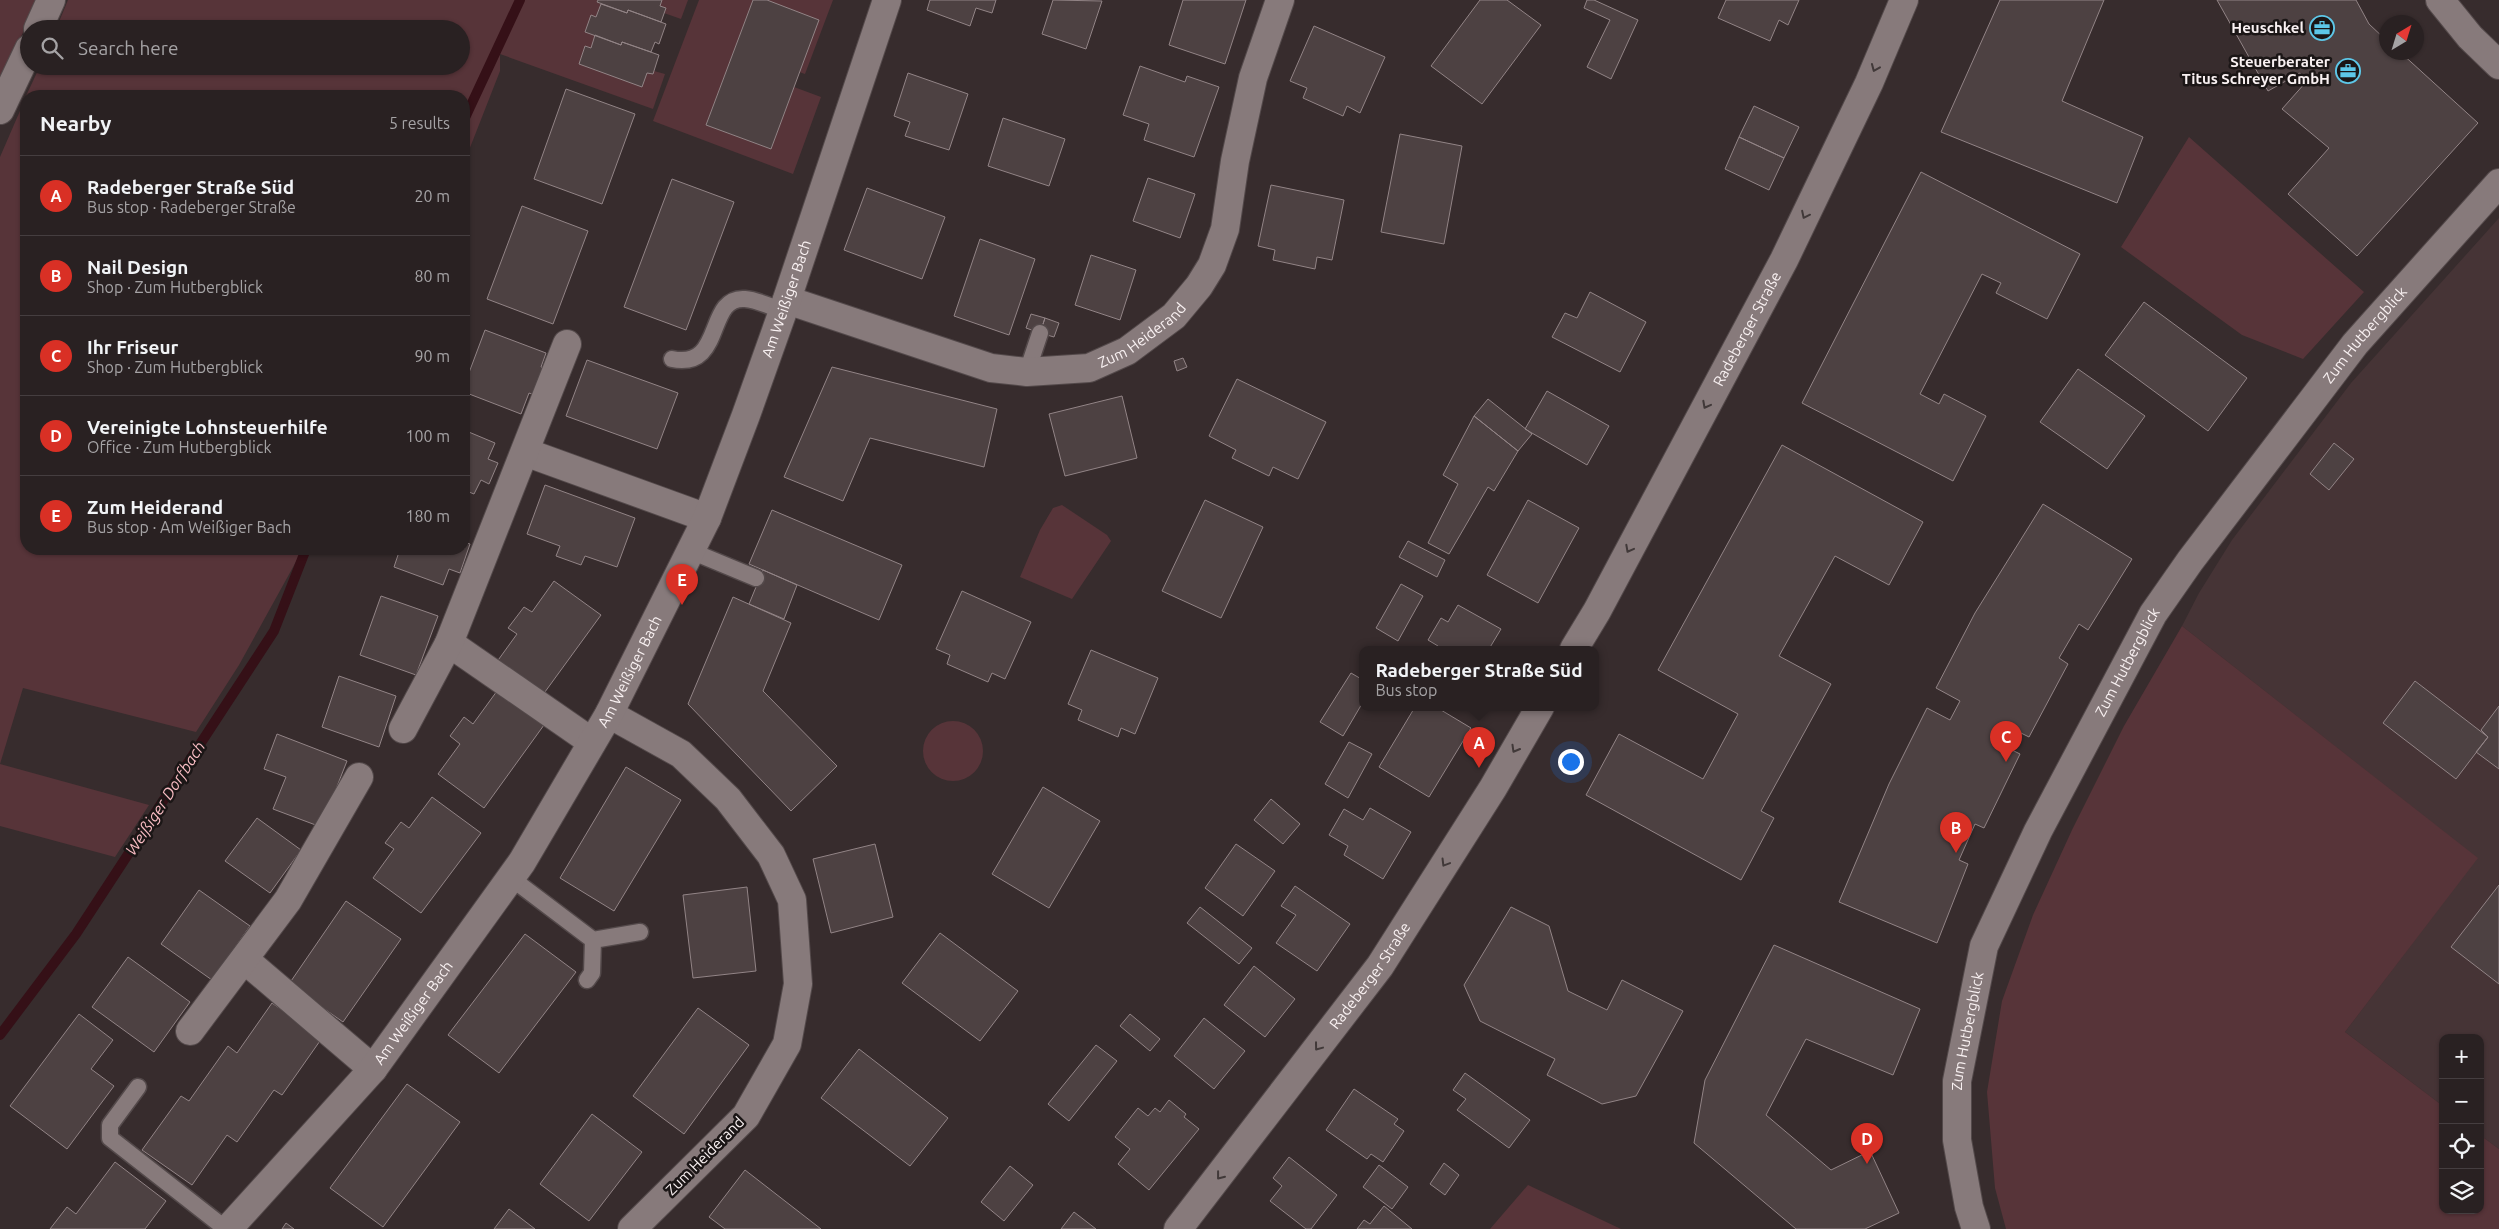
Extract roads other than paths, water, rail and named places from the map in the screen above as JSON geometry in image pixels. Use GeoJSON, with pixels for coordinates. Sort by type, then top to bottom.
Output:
{"type":"FeatureCollection","features":[{"type":"Feature","properties":{"kind":"street"},"geometry":{"type":"LineString","coordinates":[[42,20],[51,0]]}},
{"type":"Feature","properties":{"kind":"street","name":"Am Weißiger Bach"},"geometry":{"type":"LineString","coordinates":[[227,1229],[373,1069],[511,878],[609,714],[707,518],[785,305],[887,0]]}},
{"type":"Feature","properties":{"kind":"street","name":"Zum Heiderand"},"geometry":{"type":"LineString","coordinates":[[785,305],[991,368],[1028,372],[1089,368],[1127,351],[1174,316],[1199,286],[1212,265],[1225,228],[1235,160],[1253,78],[1280,0]]}},
{"type":"Feature","properties":{"kind":"street","name":"Radeberger Straße"},"geometry":{"type":"LineString","coordinates":[[1576,646],[1597,611],[1784,260],[1869,83],[1904,0]]}},
{"type":"Feature","properties":{"kind":"street"},"geometry":{"type":"LineString","coordinates":[[2440,0],[2470,37],[2499,65]]}},
{"type":"Feature","properties":{"kind":"street"},"geometry":{"type":"LineString","coordinates":[[0,110],[20,68]]}},
{"type":"Feature","properties":{"kind":"street","name":"Zum Hutbergblick"},"geometry":{"type":"LineString","coordinates":[[1976,1229],[1969,1207],[1956,1140],[1957,1082],[1984,946],[2038,831],[2153,614],[2190,562],[2355,344],[2499,183]]}},
{"type":"Feature","properties":{"kind":"street"},"geometry":{"type":"LineString","coordinates":[[403,729],[449,643],[567,344]]}},
{"type":"Feature","properties":{"kind":"street"},"geometry":{"type":"LineString","coordinates":[[525,452],[707,518]]}},
{"type":"Feature","properties":{"kind":"street"},"geometry":{"type":"LineString","coordinates":[[449,643],[592,742]]}},
{"type":"Feature","properties":{"kind":"street","name":"Radeberger Straße"},"geometry":{"type":"LineString","coordinates":[[1178,1229],[1380,966],[1493,788],[1538,711]]}},
{"type":"Feature","properties":{"kind":"street","name":"Zum Heiderand"},"geometry":{"type":"LineString","coordinates":[[609,714],[681,754],[728,799],[771,855],[792,900],[798,984],[787,1044],[746,1116],[632,1229]]}},
{"type":"Feature","properties":{"kind":"street"},"geometry":{"type":"LineString","coordinates":[[190,1031],[288,900],[359,777]]}},
{"type":"Feature","properties":{"kind":"street"},"geometry":{"type":"LineString","coordinates":[[244,960],[373,1069]]}},
{"type":"Feature","properties":{"kind":"lane"},"geometry":{"type":"LineString","coordinates":[[672,359],[689,360],[704,352],[724,309],[736,300],[744,299],[785,305]]}},
{"type":"Feature","properties":{"kind":"lane"},"geometry":{"type":"LineString","coordinates":[[1028,372],[1040,333]]}},
{"type":"Feature","properties":{"kind":"lane"},"geometry":{"type":"LineString","coordinates":[[691,551],[756,578]]}},
{"type":"Feature","properties":{"kind":"lane"},"geometry":{"type":"LineString","coordinates":[[511,878],[593,940],[640,932]]}},
{"type":"Feature","properties":{"kind":"lane"},"geometry":{"type":"LineString","coordinates":[[587,980],[592,973],[593,940]]}},
{"type":"Feature","properties":{"kind":"lane"},"geometry":{"type":"LineString","coordinates":[[138,1087],[110,1125],[110,1138],[227,1229]]}},
{"type":"Feature","properties":{"kind":"waterway","name":"Weißiger Dorfbach"},"geometry":{"type":"LineString","coordinates":[[470,107],[520,0]]}},
{"type":"Feature","properties":{"kind":"waterway","name":"Weißiger Dorfbach"},"geometry":{"type":"LineString","coordinates":[[0,1035],[76,934],[274,631],[304,555]]}},
{"type":"Feature","properties":{"kind":"place","name":"Heuschkel"},"geometry":{"type":"Point","coordinates":[2322,28]}},
{"type":"Feature","properties":{"kind":"place","name":"Steuerberater Titus Schreyer GmbH"},"geometry":{"type":"Point","coordinates":[2348,71]}},
{"type":"Feature","properties":{"kind":"place","name":"Zum Heiderand"},"geometry":{"type":"Point","coordinates":[682,605]}},
{"type":"Feature","properties":{"kind":"place","name":"Ihr Friseur"},"geometry":{"type":"Point","coordinates":[2006,762]}},
{"type":"Feature","properties":{"kind":"place","name":"Radeberger Straße Süd"},"geometry":{"type":"Point","coordinates":[1479,768]}},
{"type":"Feature","properties":{"kind":"place","name":"Nail Design"},"geometry":{"type":"Point","coordinates":[1956,853]}},
{"type":"Feature","properties":{"kind":"place","name":"Vereinigte Lohnsteuerhilfe"},"geometry":{"type":"Point","coordinates":[1867,1164]}}]}
